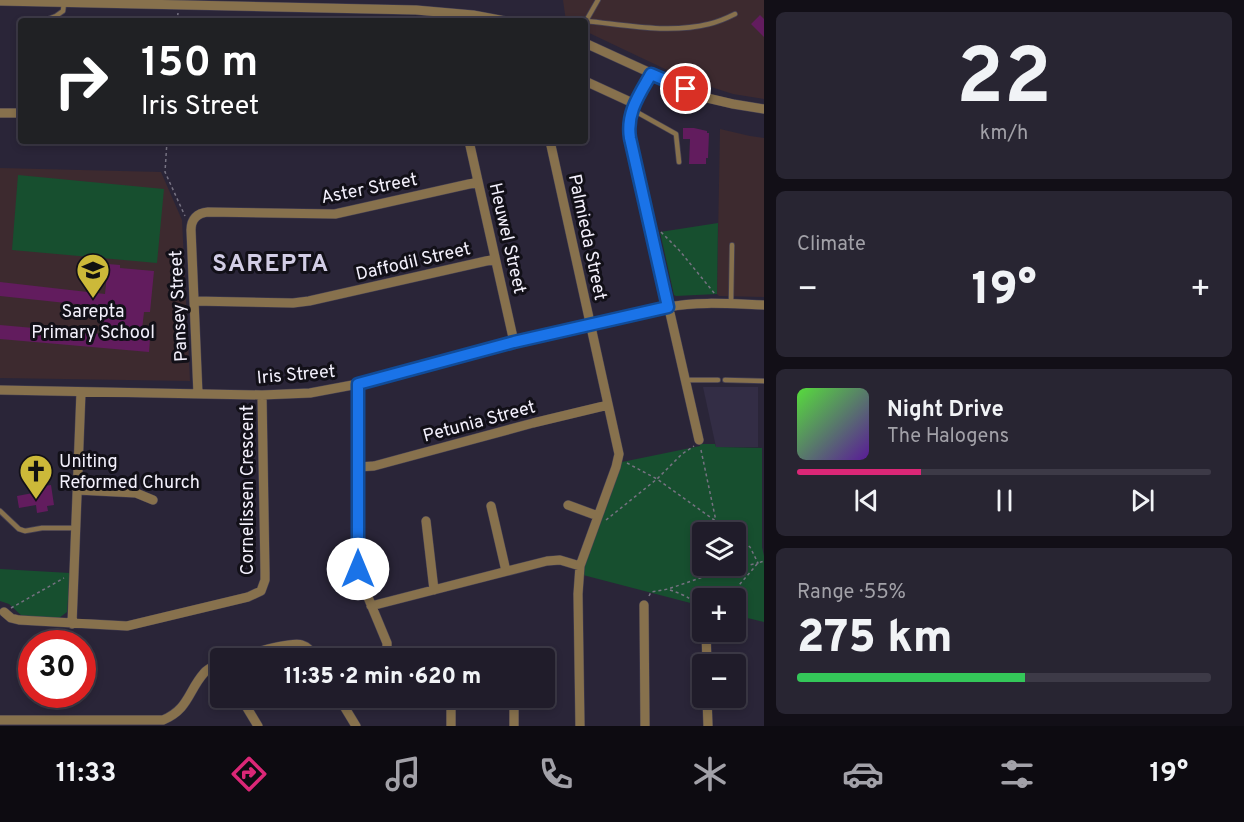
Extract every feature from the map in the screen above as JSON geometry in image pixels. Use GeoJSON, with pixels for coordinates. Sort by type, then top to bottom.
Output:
{"type":"FeatureCollection","features":[{"type":"Feature","properties":{"kind":"street"},"geometry":{"type":"LineString","coordinates":[[0,1],[314,4],[416,9],[489,18]]}},
{"type":"Feature","properties":{"kind":"street"},"geometry":{"type":"LineString","coordinates":[[588,44],[703,97],[764,109]]}},
{"type":"Feature","properties":{"kind":"street"},"geometry":{"type":"LineString","coordinates":[[651,74],[634,107],[629,123],[630,138],[699,440]]}},
{"type":"Feature","properties":{"kind":"street"},"geometry":{"type":"LineString","coordinates":[[588,83],[634,107]]}},
{"type":"Feature","properties":{"kind":"street"},"geometry":{"type":"LineString","coordinates":[[0,112],[18,113]]}},
{"type":"Feature","properties":{"kind":"street","name":"Heuwel Street"},"geometry":{"type":"LineString","coordinates":[[470,144],[514,342]]}},
{"type":"Feature","properties":{"kind":"street","name":"Palmieda Street"},"geometry":{"type":"LineString","coordinates":[[551,144],[619,460]]}},
{"type":"Feature","properties":{"kind":"street","name":"Aster Street"},"geometry":{"type":"LineString","coordinates":[[193,221],[201,213],[208,212],[334,214],[478,182]]}},
{"type":"Feature","properties":{"kind":"street","name":"Pansey Street"},"geometry":{"type":"LineString","coordinates":[[193,221],[198,394]]}},
{"type":"Feature","properties":{"kind":"street","name":"Daffodil Street"},"geometry":{"type":"LineString","coordinates":[[195,301],[293,303],[309,301],[495,259]]}},
{"type":"Feature","properties":{"kind":"street","name":"Iris Street"},"geometry":{"type":"LineString","coordinates":[[0,390],[262,395],[310,393],[358,384],[514,342],[682,304],[764,304]]}},
{"type":"Feature","properties":{"kind":"street"},"geometry":{"type":"LineString","coordinates":[[358,384],[358,569],[387,648]]}},
{"type":"Feature","properties":{"kind":"street"},"geometry":{"type":"LineString","coordinates":[[4,612],[19,621],[72,624],[81,392]]}},
{"type":"Feature","properties":{"kind":"street","name":"Cornelissen Crescent"},"geometry":{"type":"LineString","coordinates":[[72,624],[127,626],[248,597],[261,591],[265,580],[262,395]]}},
{"type":"Feature","properties":{"kind":"street","name":"Petunia Street"},"geometry":{"type":"LineString","coordinates":[[358,467],[374,466],[608,405]]}},
{"type":"Feature","properties":{"kind":"street"},"geometry":{"type":"LineString","coordinates":[[580,726],[578,594],[580,566],[619,460]]}},
{"type":"Feature","properties":{"kind":"street"},"geometry":{"type":"LineString","coordinates":[[77,490],[136,493],[153,500]]}},
{"type":"Feature","properties":{"kind":"street"},"geometry":{"type":"LineString","coordinates":[[568,505],[598,516]]}},
{"type":"Feature","properties":{"kind":"street"},"geometry":{"type":"LineString","coordinates":[[491,506],[506,571]]}},
{"type":"Feature","properties":{"kind":"street"},"geometry":{"type":"LineString","coordinates":[[426,521],[434,590]]}},
{"type":"Feature","properties":{"kind":"street"},"geometry":{"type":"LineString","coordinates":[[372,606],[551,560],[565,561],[580,566]]}},
{"type":"Feature","properties":{"kind":"street"},"geometry":{"type":"LineString","coordinates":[[644,605],[645,726]]}},
{"type":"Feature","properties":{"kind":"street"},"geometry":{"type":"LineString","coordinates":[[278,648],[295,644],[308,648]]}},
{"type":"Feature","properties":{"kind":"street"},"geometry":{"type":"LineString","coordinates":[[0,720],[163,720],[183,707],[203,674],[210,668]]}},
{"type":"Feature","properties":{"kind":"street"},"geometry":{"type":"LineString","coordinates":[[247,708],[258,726]]}},
{"type":"Feature","properties":{"kind":"street"},"geometry":{"type":"LineString","coordinates":[[347,708],[356,726]]}},
{"type":"Feature","properties":{"kind":"street"},"geometry":{"type":"LineString","coordinates":[[451,708],[451,726]]}},
{"type":"Feature","properties":{"kind":"street"},"geometry":{"type":"LineString","coordinates":[[514,708],[514,726]]}},
{"type":"Feature","properties":{"kind":"street"},"geometry":{"type":"LineString","coordinates":[[707,708],[708,726]]}},
{"type":"Feature","properties":{"kind":"lane"},"geometry":{"type":"LineString","coordinates":[[587,18],[598,0]]}},
{"type":"Feature","properties":{"kind":"lane"},"geometry":{"type":"LineString","coordinates":[[51,18],[63,11],[64,3]]}},
{"type":"Feature","properties":{"kind":"lane"},"geometry":{"type":"LineString","coordinates":[[588,22],[641,27],[687,27],[707,25],[735,14]]}},
{"type":"Feature","properties":{"kind":"lane"},"geometry":{"type":"LineString","coordinates":[[634,107],[676,134],[679,162]]}},
{"type":"Feature","properties":{"kind":"lane"},"geometry":{"type":"LineString","coordinates":[[730,304],[732,245]]}},
{"type":"Feature","properties":{"kind":"lane"},"geometry":{"type":"LineString","coordinates":[[685,380],[718,380]]}},
{"type":"Feature","properties":{"kind":"lane"},"geometry":{"type":"LineString","coordinates":[[725,380],[764,381]]}},
{"type":"Feature","properties":{"kind":"lane"},"geometry":{"type":"LineString","coordinates":[[0,511],[19,529],[25,531],[42,528],[76,528]]}},
{"type":"Feature","properties":{"kind":"path"},"geometry":{"type":"LineString","coordinates":[[167,144],[165,172],[186,218],[193,221]]}},
{"type":"Feature","properties":{"kind":"path"},"geometry":{"type":"LineString","coordinates":[[657,228],[679,250],[717,297]]}},
{"type":"Feature","properties":{"kind":"path"},"geometry":{"type":"LineString","coordinates":[[593,529],[657,479],[682,454],[692,449],[699,440]]}},
{"type":"Feature","properties":{"kind":"path"},"geometry":{"type":"LineString","coordinates":[[699,440],[716,521]]}},
{"type":"Feature","properties":{"kind":"path"},"geometry":{"type":"LineString","coordinates":[[619,460],[657,479],[716,521]]}},
{"type":"Feature","properties":{"kind":"path"},"geometry":{"type":"LineString","coordinates":[[746,544],[758,562]]}},
{"type":"Feature","properties":{"kind":"path"},"geometry":{"type":"LineString","coordinates":[[644,605],[651,592],[668,590],[718,572],[764,561]]}},
{"type":"Feature","properties":{"kind":"path"},"geometry":{"type":"LineString","coordinates":[[736,588],[758,562]]}},
{"type":"Feature","properties":{"kind":"path"},"geometry":{"type":"LineString","coordinates":[[4,612],[60,580],[74,575]]}},
{"type":"Feature","properties":{"kind":"path"},"geometry":{"type":"LineString","coordinates":[[668,590],[692,600]]}},
{"type":"Feature","properties":{"kind":"shaded area"},"geometry":{"type":"Polygon","coordinates":[[[563,0],[764,0],[764,99],[733,94],[686,79],[588,32],[588,18],[566,18],[563,0]]]}},
{"type":"Feature","properties":{"kind":"shaded area"},"geometry":{"type":"Polygon","coordinates":[[[720,129],[764,138],[764,297],[719,296],[717,294],[720,129]]]}},
{"type":"Feature","properties":{"kind":"shaded area","name":"Sarepta Primary School"},"geometry":{"type":"Polygon","coordinates":[[[0,168],[161,172],[182,220],[190,381],[0,378],[0,168]]]}},
{"type":"Feature","properties":{"kind":"shaded area"},"geometry":{"type":"Polygon","coordinates":[[[703,387],[758,387],[758,447],[716,447],[703,387]]]}},
{"type":"Feature","properties":{"kind":"green space"},"geometry":{"type":"Polygon","coordinates":[[[18,175],[164,189],[157,263],[12,250],[18,175]]]}},
{"type":"Feature","properties":{"kind":"green space"},"geometry":{"type":"Polygon","coordinates":[[[718,223],[717,294],[674,295],[660,232],[718,223]]]}},
{"type":"Feature","properties":{"kind":"green space"},"geometry":{"type":"Polygon","coordinates":[[[700,444],[715,444],[716,447],[762,448],[764,622],[746,618],[746,588],[692,588],[692,603],[583,575],[584,565],[622,462],[700,446],[700,444]]]}},
{"type":"Feature","properties":{"kind":"green space"},"geometry":{"type":"Polygon","coordinates":[[[0,569],[70,573],[67,612],[59,618],[22,616],[9,604],[0,601],[0,569]]]}},
{"type":"Feature","properties":{"kind":"building"},"geometry":{"type":"Polygon","coordinates":[[[760,15],[764,19],[764,37],[751,24],[760,15]]]}},
{"type":"Feature","properties":{"kind":"building"},"geometry":{"type":"Polygon","coordinates":[[[683,128],[694,128],[709,133],[706,164],[689,164],[690,139],[683,139],[683,128]]]}},
{"type":"Feature","properties":{"kind":"building"},"geometry":{"type":"Polygon","coordinates":[[[108,264],[120,265],[120,268],[154,271],[150,312],[144,312],[141,338],[150,339],[149,352],[0,339],[0,325],[101,334],[104,307],[0,296],[0,282],[105,294],[108,264]]]}},
{"type":"Feature","properties":{"kind":"building","name":"Uniting Reformed Church"},"geometry":{"type":"Polygon","coordinates":[[[43,483],[44,486],[51,485],[54,505],[47,506],[48,511],[37,513],[36,505],[19,508],[17,496],[33,493],[32,485],[43,483]]]}},
{"type":"Feature","properties":{"kind":"place","name":"Sarepta Primary School"},"geometry":{"type":"Point","coordinates":[93,299]}},
{"type":"Feature","properties":{"kind":"place","name":"Uniting Reformed Church"},"geometry":{"type":"Point","coordinates":[36,500]}},
{"type":"Feature","properties":{"kind":"district","name":"SAREPTA"},"geometry":{"type":"Point","coordinates":[271,263]}},
{"type":"Feature","properties":{"kind":"route"},"geometry":{"type":"LineString","coordinates":[[358,569],[358,384],[514,342],[668,307],[630,138],[629,123],[634,104],[651,74],[686,89]]}}]}
